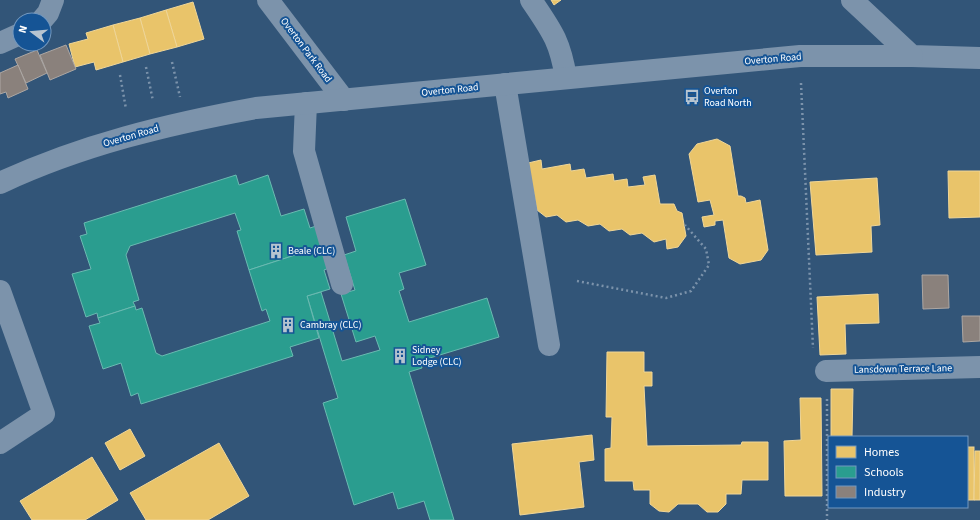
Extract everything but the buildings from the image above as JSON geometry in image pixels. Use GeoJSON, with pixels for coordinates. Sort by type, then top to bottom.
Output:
{"type":"FeatureCollection","features":[{"type":"Feature","properties":{"kind":"street"},"geometry":{"type":"LineString","coordinates":[[48,12],[53,0]]}},
{"type":"Feature","properties":{"kind":"street","name":"Overton Park Road"},"geometry":{"type":"LineString","coordinates":[[268,0],[344,100]]}},
{"type":"Feature","properties":{"kind":"street"},"geometry":{"type":"LineString","coordinates":[[532,0],[555,34],[562,52],[566,78]]}},
{"type":"Feature","properties":{"kind":"street"},"geometry":{"type":"LineString","coordinates":[[852,0],[912,56]]}},
{"type":"Feature","properties":{"kind":"street"},"geometry":{"type":"LineString","coordinates":[[0,43],[12,38]]}},
{"type":"Feature","properties":{"kind":"street","name":"Overton Road"},"geometry":{"type":"LineString","coordinates":[[0,183],[68,156],[158,128],[256,108],[800,56],[912,56],[980,58]]}},
{"type":"Feature","properties":{"kind":"street"},"geometry":{"type":"LineString","coordinates":[[505,84],[549,345]]}},
{"type":"Feature","properties":{"kind":"street"},"geometry":{"type":"LineString","coordinates":[[306,103],[304,151],[342,284]]}},
{"type":"Feature","properties":{"kind":"street"},"geometry":{"type":"LineString","coordinates":[[0,291],[44,414],[0,443]]}},
{"type":"Feature","properties":{"kind":"street","name":"Lansdown Terrace Lane"},"geometry":{"type":"LineString","coordinates":[[826,371],[980,367]]}},
{"type":"Feature","properties":{"kind":"path"},"geometry":{"type":"LineString","coordinates":[[800,56],[813,360],[826,371],[827,520]]}},
{"type":"Feature","properties":{"kind":"path"},"geometry":{"type":"LineString","coordinates":[[172,62],[175,75]]}},
{"type":"Feature","properties":{"kind":"path"},"geometry":{"type":"LineString","coordinates":[[146,67],[149,80]]}},
{"type":"Feature","properties":{"kind":"path"},"geometry":{"type":"LineString","coordinates":[[120,75],[121,86]]}},
{"type":"Feature","properties":{"kind":"path"},"geometry":{"type":"LineString","coordinates":[[577,281],[666,298],[691,291],[709,265],[706,249],[685,225]]}},
{"type":"Feature","properties":{"kind":"place","name":"Overton Road North"},"geometry":{"type":"Point","coordinates":[692,97]}},
{"type":"Feature","properties":{"kind":"place","name":"Beale (CLC)"},"geometry":{"type":"Point","coordinates":[276,251]}},
{"type":"Feature","properties":{"kind":"place","name":"Cambray (CLC)"},"geometry":{"type":"Point","coordinates":[288,325]}},
{"type":"Feature","properties":{"kind":"place","name":"Sidney Lodge (CLC)"},"geometry":{"type":"Point","coordinates":[400,356]}}]}
